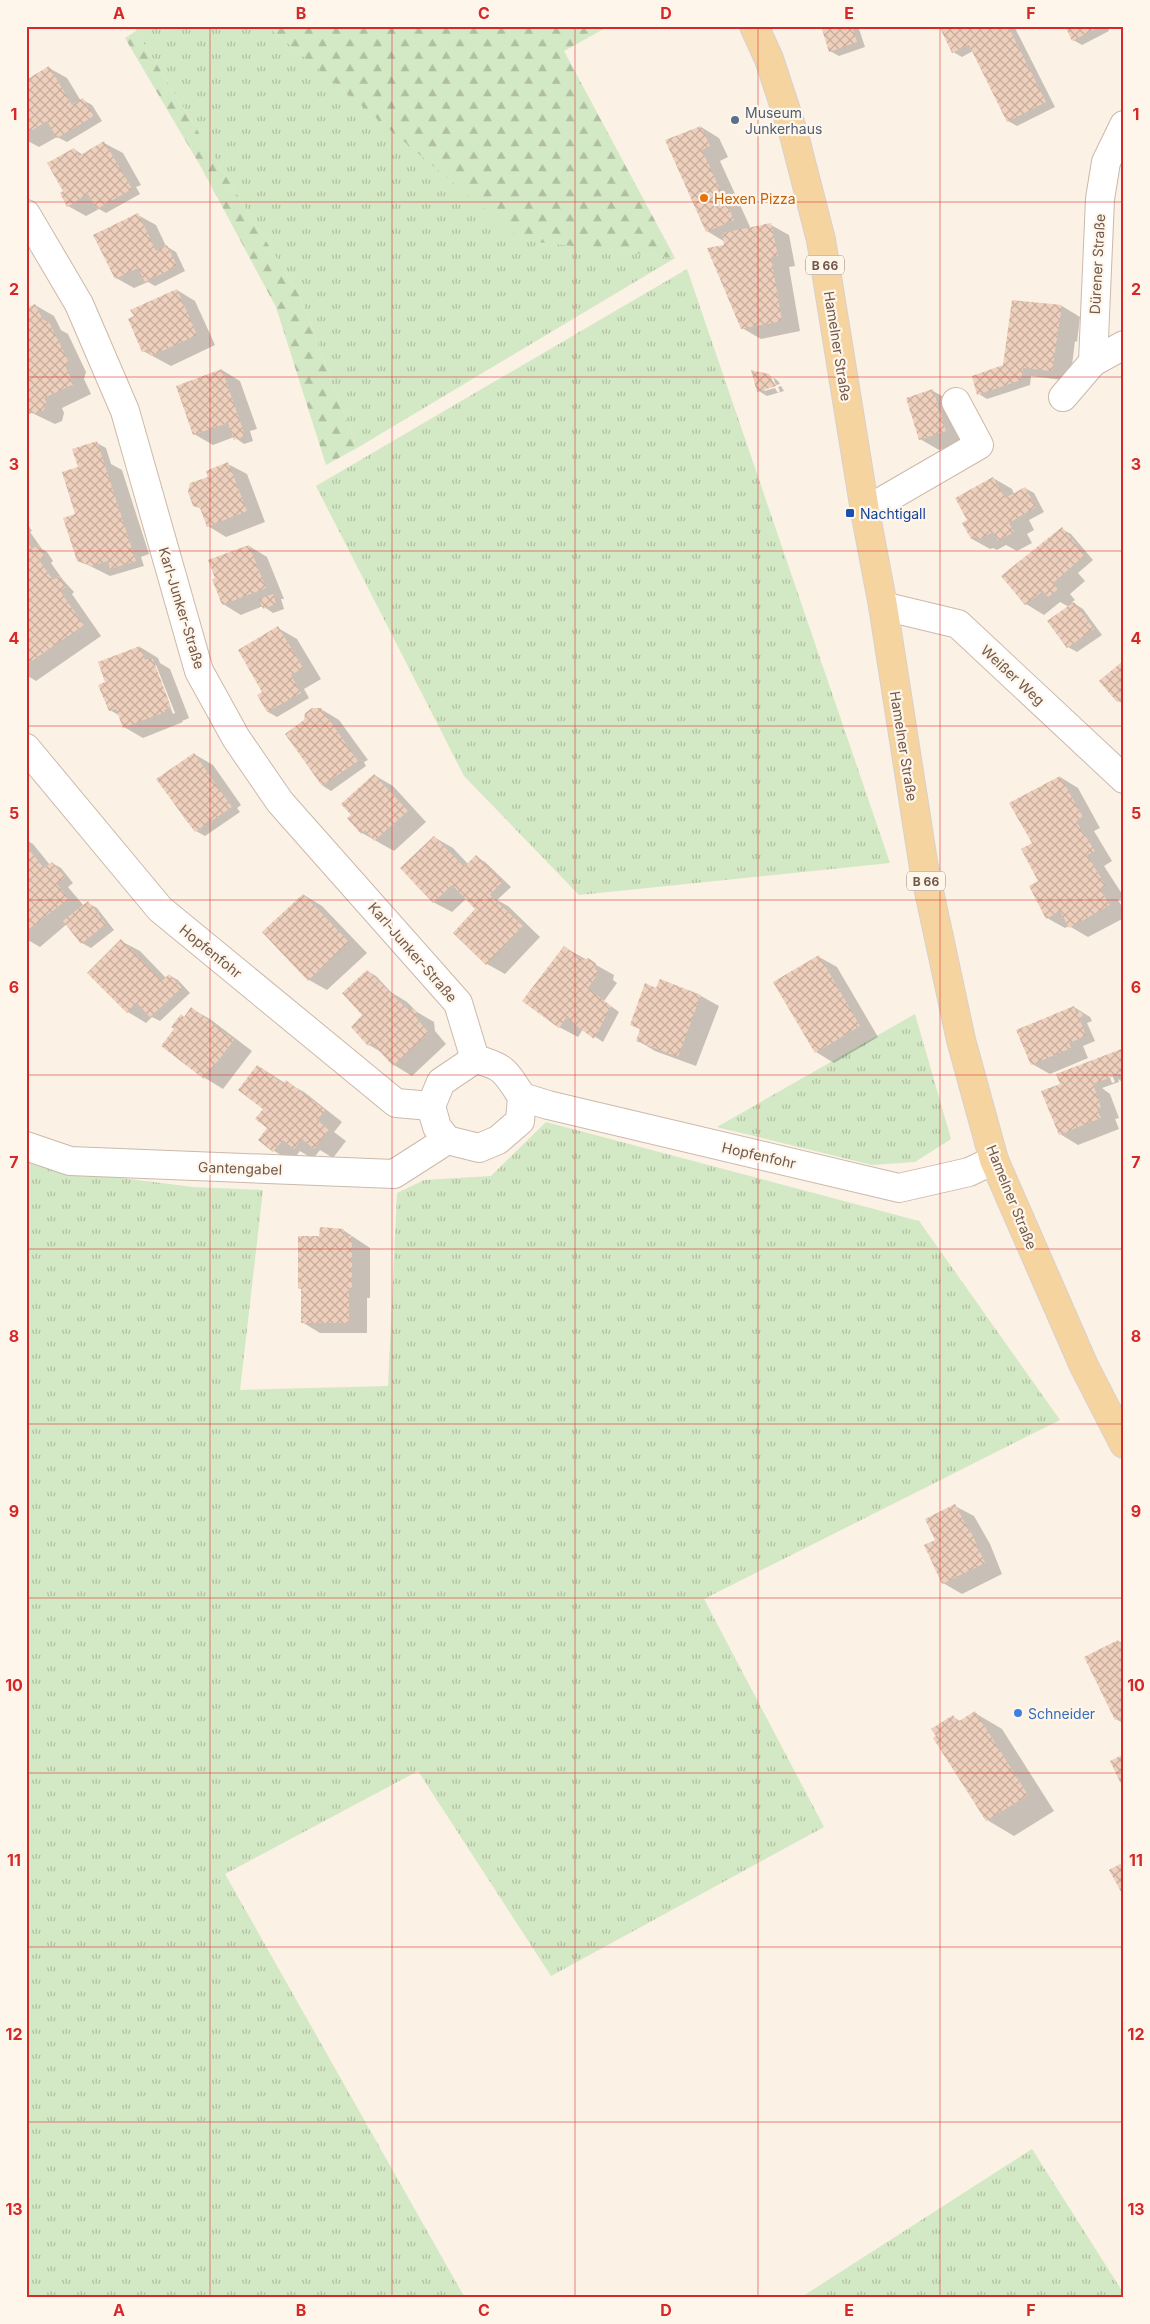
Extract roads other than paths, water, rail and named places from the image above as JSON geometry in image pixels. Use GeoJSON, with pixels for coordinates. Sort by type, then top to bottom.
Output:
{"type":"FeatureCollection","features":[{"type":"Feature","properties":{"kind":"main road","name":"Hamelner Straße"},"geometry":{"type":"LineString","coordinates":[[754,26],[769,59],[794,135],[820,240],[865,511],[883,606],[924,868],[961,1040],[994,1160],[1084,1366],[1124,1444]]}},
{"type":"Feature","properties":{"kind":"street","name":"Dürener Straße"},"geometry":{"type":"LineString","coordinates":[[1092,362],[1100,199],[1106,162],[1124,125]]}},
{"type":"Feature","properties":{"kind":"street","name":"Karl-Junker-Straße"},"geometry":{"type":"LineString","coordinates":[[26,214],[79,304],[125,411],[199,671],[236,738],[280,802],[458,1003],[475,1059]]}},
{"type":"Feature","properties":{"kind":"street"},"geometry":{"type":"LineString","coordinates":[[1062,397],[1092,362],[1124,345]]}},
{"type":"Feature","properties":{"kind":"street"},"geometry":{"type":"LineString","coordinates":[[865,511],[979,445],[956,402]]}},
{"type":"Feature","properties":{"kind":"street","name":"Weißer Weg"},"geometry":{"type":"LineString","coordinates":[[883,606],[958,624],[1124,779]]}},
{"type":"Feature","properties":{"kind":"street","name":"Hopfenfohr"},"geometry":{"type":"LineString","coordinates":[[26,748],[160,909],[396,1103],[431,1106]]}},
{"type":"Feature","properties":{"kind":"street"},"geometry":{"type":"LineString","coordinates":[[475,1059],[495,1064],[508,1074],[522,1097],[520,1121],[498,1140],[479,1148],[447,1140],[437,1127],[431,1106],[441,1082],[475,1059]]}},
{"type":"Feature","properties":{"kind":"street","name":"Hopfenfohr"},"geometry":{"type":"LineString","coordinates":[[522,1097],[548,1105],[899,1188],[969,1172],[994,1160]]}},
{"type":"Feature","properties":{"kind":"street","name":"Gantengabel"},"geometry":{"type":"LineString","coordinates":[[26,1146],[70,1161],[394,1174],[447,1140]]}},
{"type":"Feature","properties":{"kind":"place","name":"Museum Junkerhaus"},"geometry":{"type":"Point","coordinates":[735,120]}},
{"type":"Feature","properties":{"kind":"place","name":"Hexen Pizza"},"geometry":{"type":"Point","coordinates":[704,198]}},
{"type":"Feature","properties":{"kind":"place","name":"Nachtigall"},"geometry":{"type":"Point","coordinates":[850,513]}},
{"type":"Feature","properties":{"kind":"place","name":"Schneider"},"geometry":{"type":"Point","coordinates":[1018,1713]}}]}
